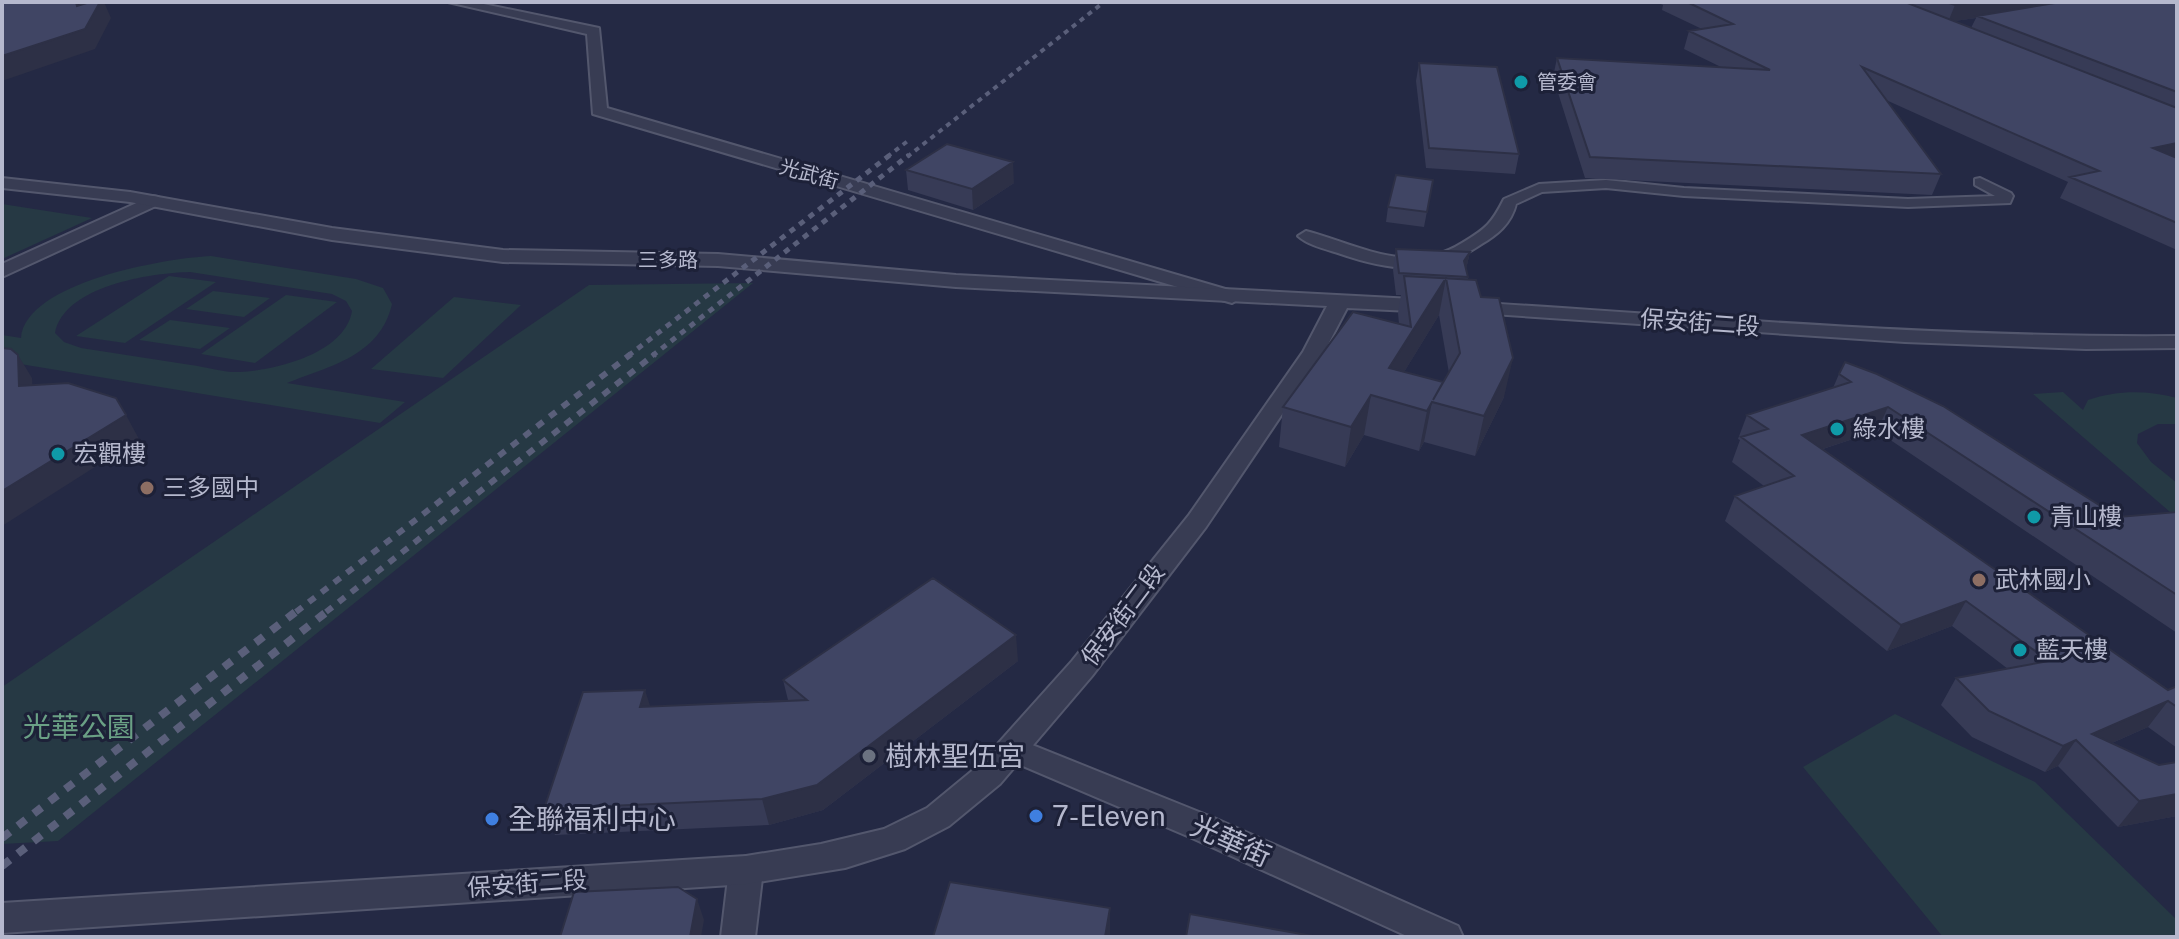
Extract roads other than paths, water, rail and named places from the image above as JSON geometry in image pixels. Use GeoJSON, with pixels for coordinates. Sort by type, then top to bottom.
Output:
{"type":"FeatureCollection","features":[{"type":"Feature","properties":{"kind":"street","name":"光武街"},"geometry":{"type":"LineString","coordinates":[[455,2],[594,31],[599,111],[1232,297]]}},
{"type":"Feature","properties":{"kind":"street"},"geometry":{"type":"LineString","coordinates":[[510,14],[538,2]]}},
{"type":"Feature","properties":{"kind":"street"},"geometry":{"type":"LineString","coordinates":[[1306,236],[1395,263],[1417,264],[1440,261],[1469,246],[1488,234],[1508,214],[1509,202],[1539,188],[1606,184],[1804,199],[1937,204],[2005,200],[2006,196],[1980,182]]}},
{"type":"Feature","properties":{"kind":"street","name":"三多路"},"geometry":{"type":"LineString","coordinates":[[2,183],[152,201],[332,234],[503,256],[718,260],[956,281],[1339,302]]}},
{"type":"Feature","properties":{"kind":"street"},"geometry":{"type":"LineString","coordinates":[[2,271],[152,201]]}},
{"type":"Feature","properties":{"kind":"street","name":"保安街二段"},"geometry":{"type":"LineString","coordinates":[[2,918],[746,870],[818,859],[900,837],[937,818],[978,787],[1015,750],[1087,663],[1217,494],[1258,429],[1312,358],[1328,332],[1339,302],[1916,337],[2086,343],[2177,342]]}},
{"type":"Feature","properties":{"kind":"street","name":"光華街"},"geometry":{"type":"LineString","coordinates":[[1015,750],[1203,828],[1446,937]]}},
{"type":"Feature","properties":{"kind":"street"},"geometry":{"type":"LineString","coordinates":[[738,937],[746,870]]}},
{"type":"Feature","properties":{"kind":"railway"},"geometry":{"type":"LineString","coordinates":[[907,157],[1104,2]]}},
{"type":"Feature","properties":{"kind":"railway"},"geometry":{"type":"LineString","coordinates":[[887,157],[909,140]]}},
{"type":"Feature","properties":{"kind":"railway"},"geometry":{"type":"LineString","coordinates":[[628,356],[890,155]]}},
{"type":"Feature","properties":{"kind":"railway"},"geometry":{"type":"LineString","coordinates":[[652,356],[909,155]]}},
{"type":"Feature","properties":{"kind":"railway"},"geometry":{"type":"LineString","coordinates":[[296,612],[631,354]]}},
{"type":"Feature","properties":{"kind":"railway"},"geometry":{"type":"LineString","coordinates":[[326,612],[655,354]]}},
{"type":"Feature","properties":{"kind":"railway"},"geometry":{"type":"LineString","coordinates":[[2,838],[298,610]]}},
{"type":"Feature","properties":{"kind":"railway"},"geometry":{"type":"LineString","coordinates":[[2,866],[329,610]]}},
{"type":"Feature","properties":{"kind":"place","name":"管委會"},"geometry":{"type":"Point","coordinates":[1521,82]}},
{"type":"Feature","properties":{"kind":"place","name":"綠水樓"},"geometry":{"type":"Point","coordinates":[1837,429]}},
{"type":"Feature","properties":{"kind":"place","name":"宏觀樓"},"geometry":{"type":"Point","coordinates":[58,454]}},
{"type":"Feature","properties":{"kind":"place","name":"三多國中"},"geometry":{"type":"Point","coordinates":[147,488]}},
{"type":"Feature","properties":{"kind":"place","name":"青山樓"},"geometry":{"type":"Point","coordinates":[2034,517]}},
{"type":"Feature","properties":{"kind":"place","name":"武林國小"},"geometry":{"type":"Point","coordinates":[1979,580]}},
{"type":"Feature","properties":{"kind":"place","name":"藍天樓"},"geometry":{"type":"Point","coordinates":[2020,650]}},
{"type":"Feature","properties":{"kind":"place","name":"樹林聖伍宮"},"geometry":{"type":"Point","coordinates":[869,756]}},
{"type":"Feature","properties":{"kind":"place","name":"7-Eleven"},"geometry":{"type":"Point","coordinates":[1036,816]}},
{"type":"Feature","properties":{"kind":"place","name":"全聯福利中心"},"geometry":{"type":"Point","coordinates":[492,819]}},
{"type":"Feature","properties":{"kind":"park label","name":"光華公園"},"geometry":{"type":"Point","coordinates":[79,727]}}]}
